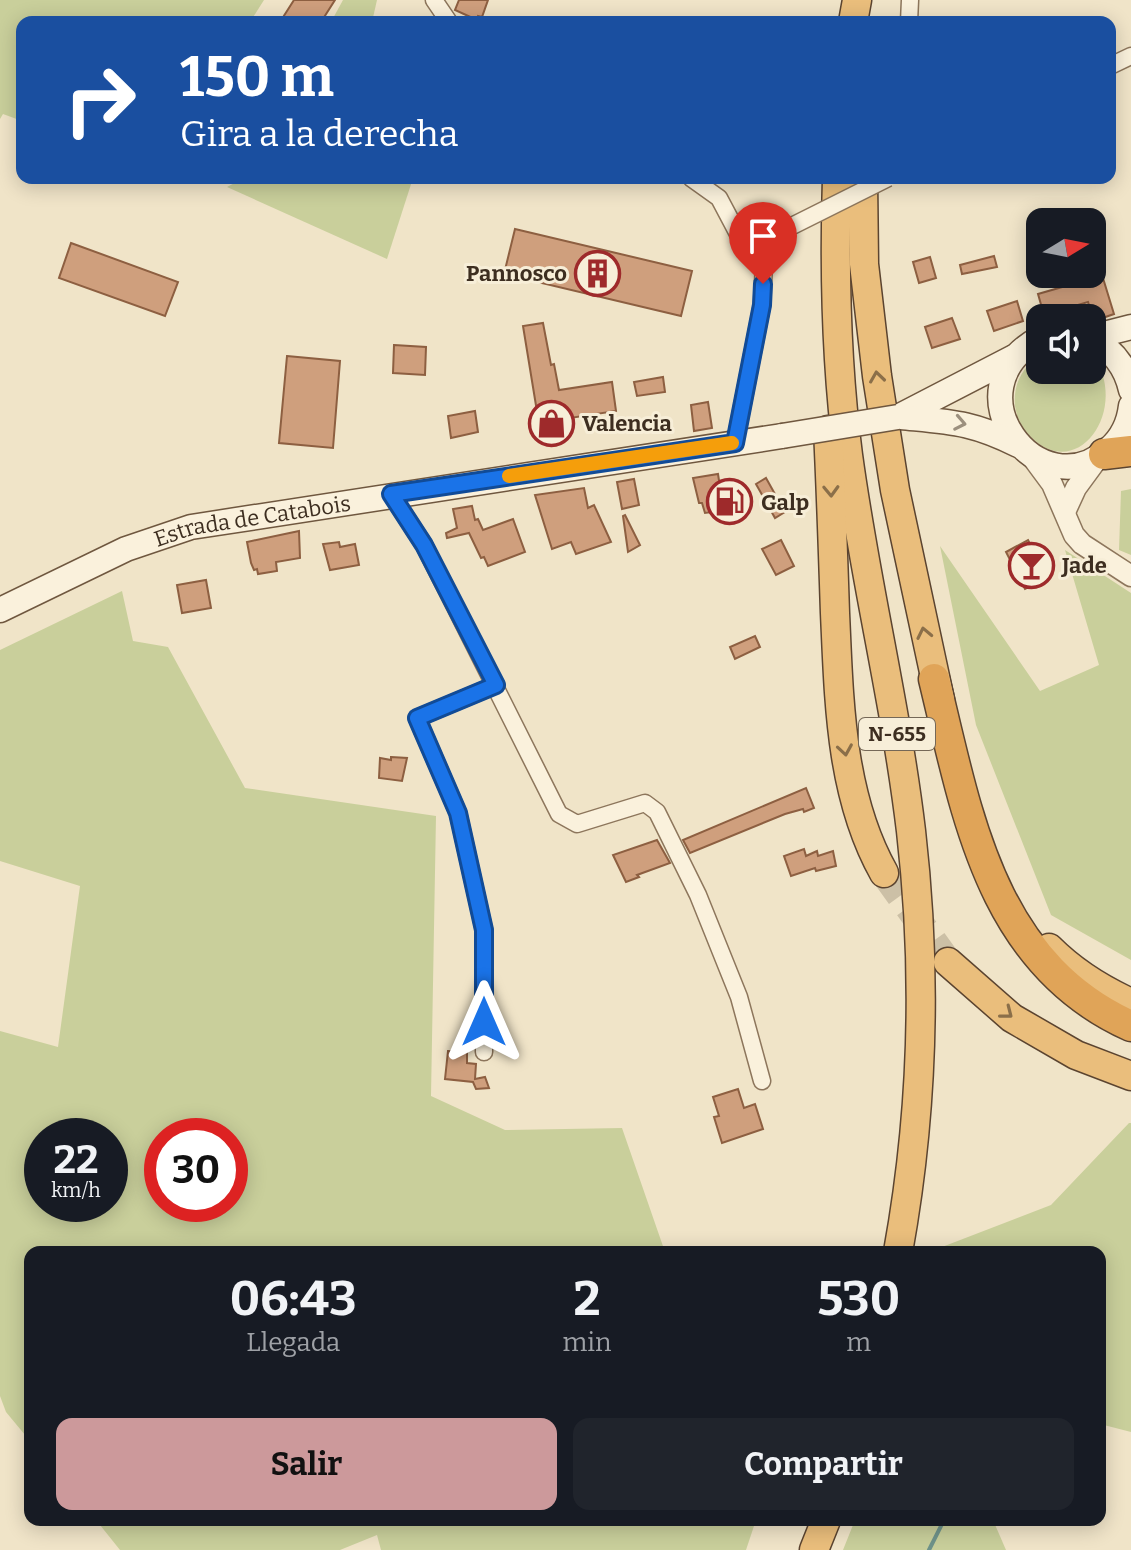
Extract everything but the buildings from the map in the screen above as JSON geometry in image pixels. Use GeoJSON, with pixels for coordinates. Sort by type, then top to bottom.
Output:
{"type":"FeatureCollection","features":[{"type":"Feature","properties":{"kind":"highway","name":"N-655"},"geometry":{"type":"LineString","coordinates":[[837,184],[838,355],[848,455],[904,777],[918,915],[919,1068],[911,1161],[899,1246]]}},
{"type":"Feature","properties":{"kind":"highway"},"geometry":{"type":"LineString","coordinates":[[863,184],[864,264],[895,490],[934,679],[968,819],[1002,905],[1049,971],[1083,999],[1131,1026]]}},
{"type":"Feature","properties":{"kind":"highway"},"geometry":{"type":"LineString","coordinates":[[835,218],[826,265],[825,332],[841,722],[850,780],[873,854],[884,873]]}},
{"type":"Feature","properties":{"kind":"highway"},"geometry":{"type":"LineString","coordinates":[[934,679],[977,819],[994,863],[1015,902],[1038,936],[1064,963],[1094,984],[1131,1003]]}},
{"type":"Feature","properties":{"kind":"highway"},"geometry":{"type":"LineString","coordinates":[[948,962],[1012,1018],[1076,1055],[1131,1076]]}},
{"type":"Feature","properties":{"kind":"highway"},"geometry":{"type":"LineString","coordinates":[[814,1550],[824,1526]]}},
{"type":"Feature","properties":{"kind":"main road"},"geometry":{"type":"LineString","coordinates":[[1106,334],[1131,327]]}},
{"type":"Feature","properties":{"kind":"main road"},"geometry":{"type":"LineString","coordinates":[[1106,347],[1119,360],[1130,381]]}},
{"type":"Feature","properties":{"kind":"main road"},"geometry":{"type":"LineString","coordinates":[[898,417],[1026,348]]}},
{"type":"Feature","properties":{"kind":"main road"},"geometry":{"type":"LineString","coordinates":[[1014,357],[1000,392],[1001,412],[1007,430],[1025,451]]}},
{"type":"Feature","properties":{"kind":"main road"},"geometry":{"type":"LineString","coordinates":[[898,417],[965,423],[983,428],[1048,463],[1065,466],[1111,454],[1126,427],[1131,406]]}},
{"type":"Feature","properties":{"kind":"main road","name":"Estrada de Catabois"},"geometry":{"type":"LineString","coordinates":[[0,610],[158,536],[218,521],[898,417]]}},
{"type":"Feature","properties":{"kind":"street"},"geometry":{"type":"LineString","coordinates":[[699,184],[719,198],[746,249],[764,263]]}},
{"type":"Feature","properties":{"kind":"street"},"geometry":{"type":"LineString","coordinates":[[735,443],[762,305],[768,246],[776,235],[788,228],[876,184]]}},
{"type":"Feature","properties":{"kind":"street"},"geometry":{"type":"LineString","coordinates":[[1025,451],[1052,484],[1074,535],[1082,544],[1131,576]]}},
{"type":"Feature","properties":{"kind":"street"},"geometry":{"type":"LineString","coordinates":[[1065,512],[1076,488],[1111,454]]}},
{"type":"Feature","properties":{"kind":"street"},"geometry":{"type":"LineString","coordinates":[[391,494],[424,545],[559,814],[577,824],[645,803],[657,812],[693,883],[739,997],[762,1081]]}},
{"type":"Feature","properties":{"kind":"street"},"geometry":{"type":"LineString","coordinates":[[484,1052],[484,930],[458,813],[417,718],[496,685]]}},
{"type":"Feature","properties":{"kind":"green space"},"geometry":{"type":"Polygon","coordinates":[[[0,0],[264,0],[254,16],[16,16],[16,119],[3,114],[0,119],[0,0]]]}},
{"type":"Feature","properties":{"kind":"green space"},"geometry":{"type":"Polygon","coordinates":[[[343,0],[377,0],[373,16],[334,16],[343,0]]]}},
{"type":"Feature","properties":{"kind":"green space"},"geometry":{"type":"Polygon","coordinates":[[[233,184],[411,184],[387,259],[227,187],[233,184]]]}},
{"type":"Feature","properties":{"kind":"green space"},"geometry":{"type":"Polygon","coordinates":[[[1026,368],[1026,384],[1104,384],[1103,416],[1094,433],[1082,445],[1067,451],[1050,449],[1032,438],[1023,427],[1015,406],[1020,377],[1026,368]]]}},
{"type":"Feature","properties":{"kind":"green space"},"geometry":{"type":"Polygon","coordinates":[[[1131,489],[1131,555],[1119,550],[1121,491],[1131,489]]]}},
{"type":"Feature","properties":{"kind":"green space"},"geometry":{"type":"Polygon","coordinates":[[[940,546],[1040,691],[1099,665],[1065,550],[1131,593],[1131,960],[1051,915],[976,725],[940,546]]]}},
{"type":"Feature","properties":{"kind":"green space"},"geometry":{"type":"Polygon","coordinates":[[[122,591],[133,641],[168,647],[245,788],[436,816],[431,1096],[505,1130],[622,1128],[663,1246],[24,1246],[24,1434],[6,1412],[0,1396],[0,1031],[58,1047],[80,886],[0,861],[0,650],[122,591]]]}},
{"type":"Feature","properties":{"kind":"green space"},"geometry":{"type":"Polygon","coordinates":[[[1131,1123],[1131,1432],[1106,1426],[1106,1246],[945,1246],[1051,1205],[1131,1123]]]}},
{"type":"Feature","properties":{"kind":"green space"},"geometry":{"type":"Polygon","coordinates":[[[101,1526],[754,1526],[746,1550],[381,1550],[377,1535],[340,1550],[120,1550],[101,1526]]]}},
{"type":"Feature","properties":{"kind":"green space"},"geometry":{"type":"Polygon","coordinates":[[[853,1526],[996,1526],[1006,1550],[843,1550],[853,1526]]]}},
{"type":"Feature","properties":{"kind":"waterway"},"geometry":{"type":"LineString","coordinates":[[929,1550],[941,1526]]}},
{"type":"Feature","properties":{"kind":"tunnel"},"geometry":{"type":"LineString","coordinates":[[884,873],[948,962]]}},
{"type":"Feature","properties":{"kind":"slow traffic"},"geometry":{"type":"LineString","coordinates":[[509,476],[732,443]]}},
{"type":"Feature","properties":{"kind":"place","name":"Pannosco"},"geometry":{"type":"Point","coordinates":[598,273]}},
{"type":"Feature","properties":{"kind":"place","name":"Valencia"},"geometry":{"type":"Point","coordinates":[551,423]}},
{"type":"Feature","properties":{"kind":"place","name":"Galp"},"geometry":{"type":"Point","coordinates":[730,502]}},
{"type":"Feature","properties":{"kind":"place","name":"Jade"},"geometry":{"type":"Point","coordinates":[1031,565]}},
{"type":"Feature","properties":{"kind":"route"},"geometry":{"type":"LineString","coordinates":[[484,1022],[484,930],[458,813],[417,718],[496,685],[424,545],[391,494],[735,443],[762,305],[763,284]]}}]}
